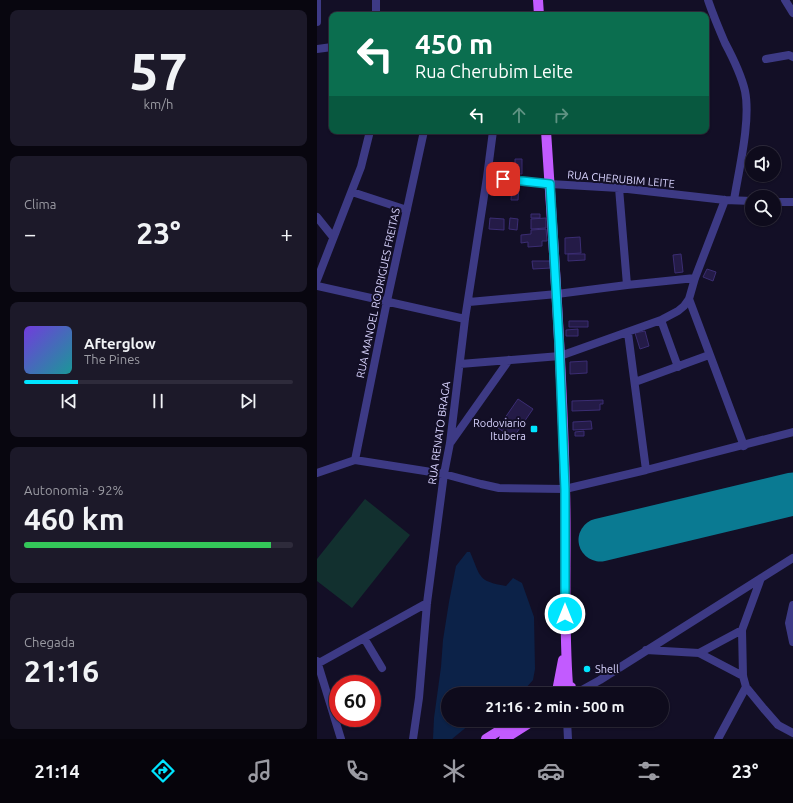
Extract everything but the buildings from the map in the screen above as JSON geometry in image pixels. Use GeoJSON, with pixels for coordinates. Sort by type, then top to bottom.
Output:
{"type":"FeatureCollection","features":[{"type":"Feature","properties":{"kind":"main road"},"geometry":{"type":"LineString","coordinates":[[539,0],[539,12]]}},
{"type":"Feature","properties":{"kind":"main road"},"geometry":{"type":"LineString","coordinates":[[546,134],[560,356],[565,489],[565,648],[570,687]]}},
{"type":"Feature","properties":{"kind":"main road"},"geometry":{"type":"LineString","coordinates":[[557,687],[565,648]]}},
{"type":"Feature","properties":{"kind":"main road"},"geometry":{"type":"LineString","coordinates":[[486,739],[505,727]]}},
{"type":"Feature","properties":{"kind":"main road"},"geometry":{"type":"LineString","coordinates":[[504,739],[523,727]]}},
{"type":"Feature","properties":{"kind":"street"},"geometry":{"type":"LineString","coordinates":[[317,0],[317,22]]}},
{"type":"Feature","properties":{"kind":"street"},"geometry":{"type":"LineString","coordinates":[[376,0],[376,12]]}},
{"type":"Feature","properties":{"kind":"street"},"geometry":{"type":"LineString","coordinates":[[708,0],[745,91],[746,116],[742,156],[734,200]]}},
{"type":"Feature","properties":{"kind":"street"},"geometry":{"type":"LineString","coordinates":[[785,0],[793,13]]}},
{"type":"Feature","properties":{"kind":"street"},"geometry":{"type":"LineString","coordinates":[[317,49],[329,47]]}},
{"type":"Feature","properties":{"kind":"street"},"geometry":{"type":"LineString","coordinates":[[767,59],[789,54],[793,57]]}},
{"type":"Feature","properties":{"kind":"street"},"geometry":{"type":"LineString","coordinates":[[317,280],[361,167],[369,134]]}},
{"type":"Feature","properties":{"kind":"street","name":"RUA MANOEL RODRIGUES FREITAS"},"geometry":{"type":"LineString","coordinates":[[355,460],[387,301],[423,134]]}},
{"type":"Feature","properties":{"kind":"street","name":"RUA RENATO BRAGA"},"geometry":{"type":"LineString","coordinates":[[413,739],[419,698],[427,603],[444,474],[450,443],[465,319],[469,302],[493,134]]}},
{"type":"Feature","properties":{"kind":"street","name":"RUA CHERUBIM LEITE"},"geometry":{"type":"LineString","coordinates":[[487,177],[550,184],[619,188],[725,200],[745,201]]}},
{"type":"Feature","properties":{"kind":"street"},"geometry":{"type":"LineString","coordinates":[[619,188],[627,285]]}},
{"type":"Feature","properties":{"kind":"street"},"geometry":{"type":"LineString","coordinates":[[352,192],[407,210]]}},
{"type":"Feature","properties":{"kind":"street"},"geometry":{"type":"LineString","coordinates":[[460,364],[560,356],[628,333],[661,320],[678,311],[689,299],[695,278],[725,200]]}},
{"type":"Feature","properties":{"kind":"street"},"geometry":{"type":"LineString","coordinates":[[781,202],[793,202]]}},
{"type":"Feature","properties":{"kind":"street"},"geometry":{"type":"LineString","coordinates":[[317,217],[333,237]]}},
{"type":"Feature","properties":{"kind":"street"},"geometry":{"type":"LineString","coordinates":[[469,302],[557,294],[695,278]]}},
{"type":"Feature","properties":{"kind":"street"},"geometry":{"type":"LineString","coordinates":[[317,286],[465,319]]}},
{"type":"Feature","properties":{"kind":"street"},"geometry":{"type":"LineString","coordinates":[[689,299],[744,446]]}},
{"type":"Feature","properties":{"kind":"street"},"geometry":{"type":"LineString","coordinates":[[661,320],[677,367]]}},
{"type":"Feature","properties":{"kind":"street"},"geometry":{"type":"LineString","coordinates":[[628,333],[647,470]]}},
{"type":"Feature","properties":{"kind":"street"},"geometry":{"type":"LineString","coordinates":[[635,382],[709,355]]}},
{"type":"Feature","properties":{"kind":"street"},"geometry":{"type":"LineString","coordinates":[[450,443],[509,360]]}},
{"type":"Feature","properties":{"kind":"street"},"geometry":{"type":"LineString","coordinates":[[317,473],[355,460],[444,474],[499,488],[565,489],[744,446],[793,432]]}},
{"type":"Feature","properties":{"kind":"street"},"geometry":{"type":"LineString","coordinates":[[587,687],[793,558]]}},
{"type":"Feature","properties":{"kind":"street"},"geometry":{"type":"LineString","coordinates":[[761,578],[742,630],[743,676],[746,687],[778,725],[793,733]]}},
{"type":"Feature","properties":{"kind":"street"},"geometry":{"type":"LineString","coordinates":[[341,739],[317,663],[427,603]]}},
{"type":"Feature","properties":{"kind":"street"},"geometry":{"type":"LineString","coordinates":[[793,606],[789,623],[793,642]]}},
{"type":"Feature","properties":{"kind":"street"},"geometry":{"type":"LineString","coordinates":[[699,653],[742,630]]}},
{"type":"Feature","properties":{"kind":"street"},"geometry":{"type":"LineString","coordinates":[[364,638],[382,668]]}},
{"type":"Feature","properties":{"kind":"street"},"geometry":{"type":"LineString","coordinates":[[646,650],[699,653],[743,676]]}},
{"type":"Feature","properties":{"kind":"street"},"geometry":{"type":"LineString","coordinates":[[718,739],[746,687]]}},
{"type":"Feature","properties":{"kind":"street"},"geometry":{"type":"LineString","coordinates":[[567,727],[568,739]]}},
{"type":"Feature","properties":{"kind":"green space"},"geometry":{"type":"Polygon","coordinates":[[[365,499],[410,535],[352,608],[317,581],[317,559],[365,499]]]}},
{"type":"Feature","properties":{"kind":"water"},"geometry":{"type":"Polygon","coordinates":[[[467,552],[470,552],[481,576],[485,580],[506,586],[513,578],[522,583],[534,617],[535,669],[533,680],[527,687],[441,687],[441,727],[467,727],[452,739],[433,739],[443,640],[456,566],[467,552]]]}},
{"type":"Feature","properties":{"kind":"runway"},"geometry":{"type":"LineString","coordinates":[[600,540],[793,494]]}},
{"type":"Feature","properties":{"kind":"place","name":"Rodoviario Itubera"},"geometry":{"type":"Point","coordinates":[534,429]}},
{"type":"Feature","properties":{"kind":"place","name":"Shell"},"geometry":{"type":"Point","coordinates":[587,669]}},
{"type":"Feature","properties":{"kind":"route"},"geometry":{"type":"LineString","coordinates":[[503,179],[550,184],[557,294],[565,489],[565,614]]}}]}
